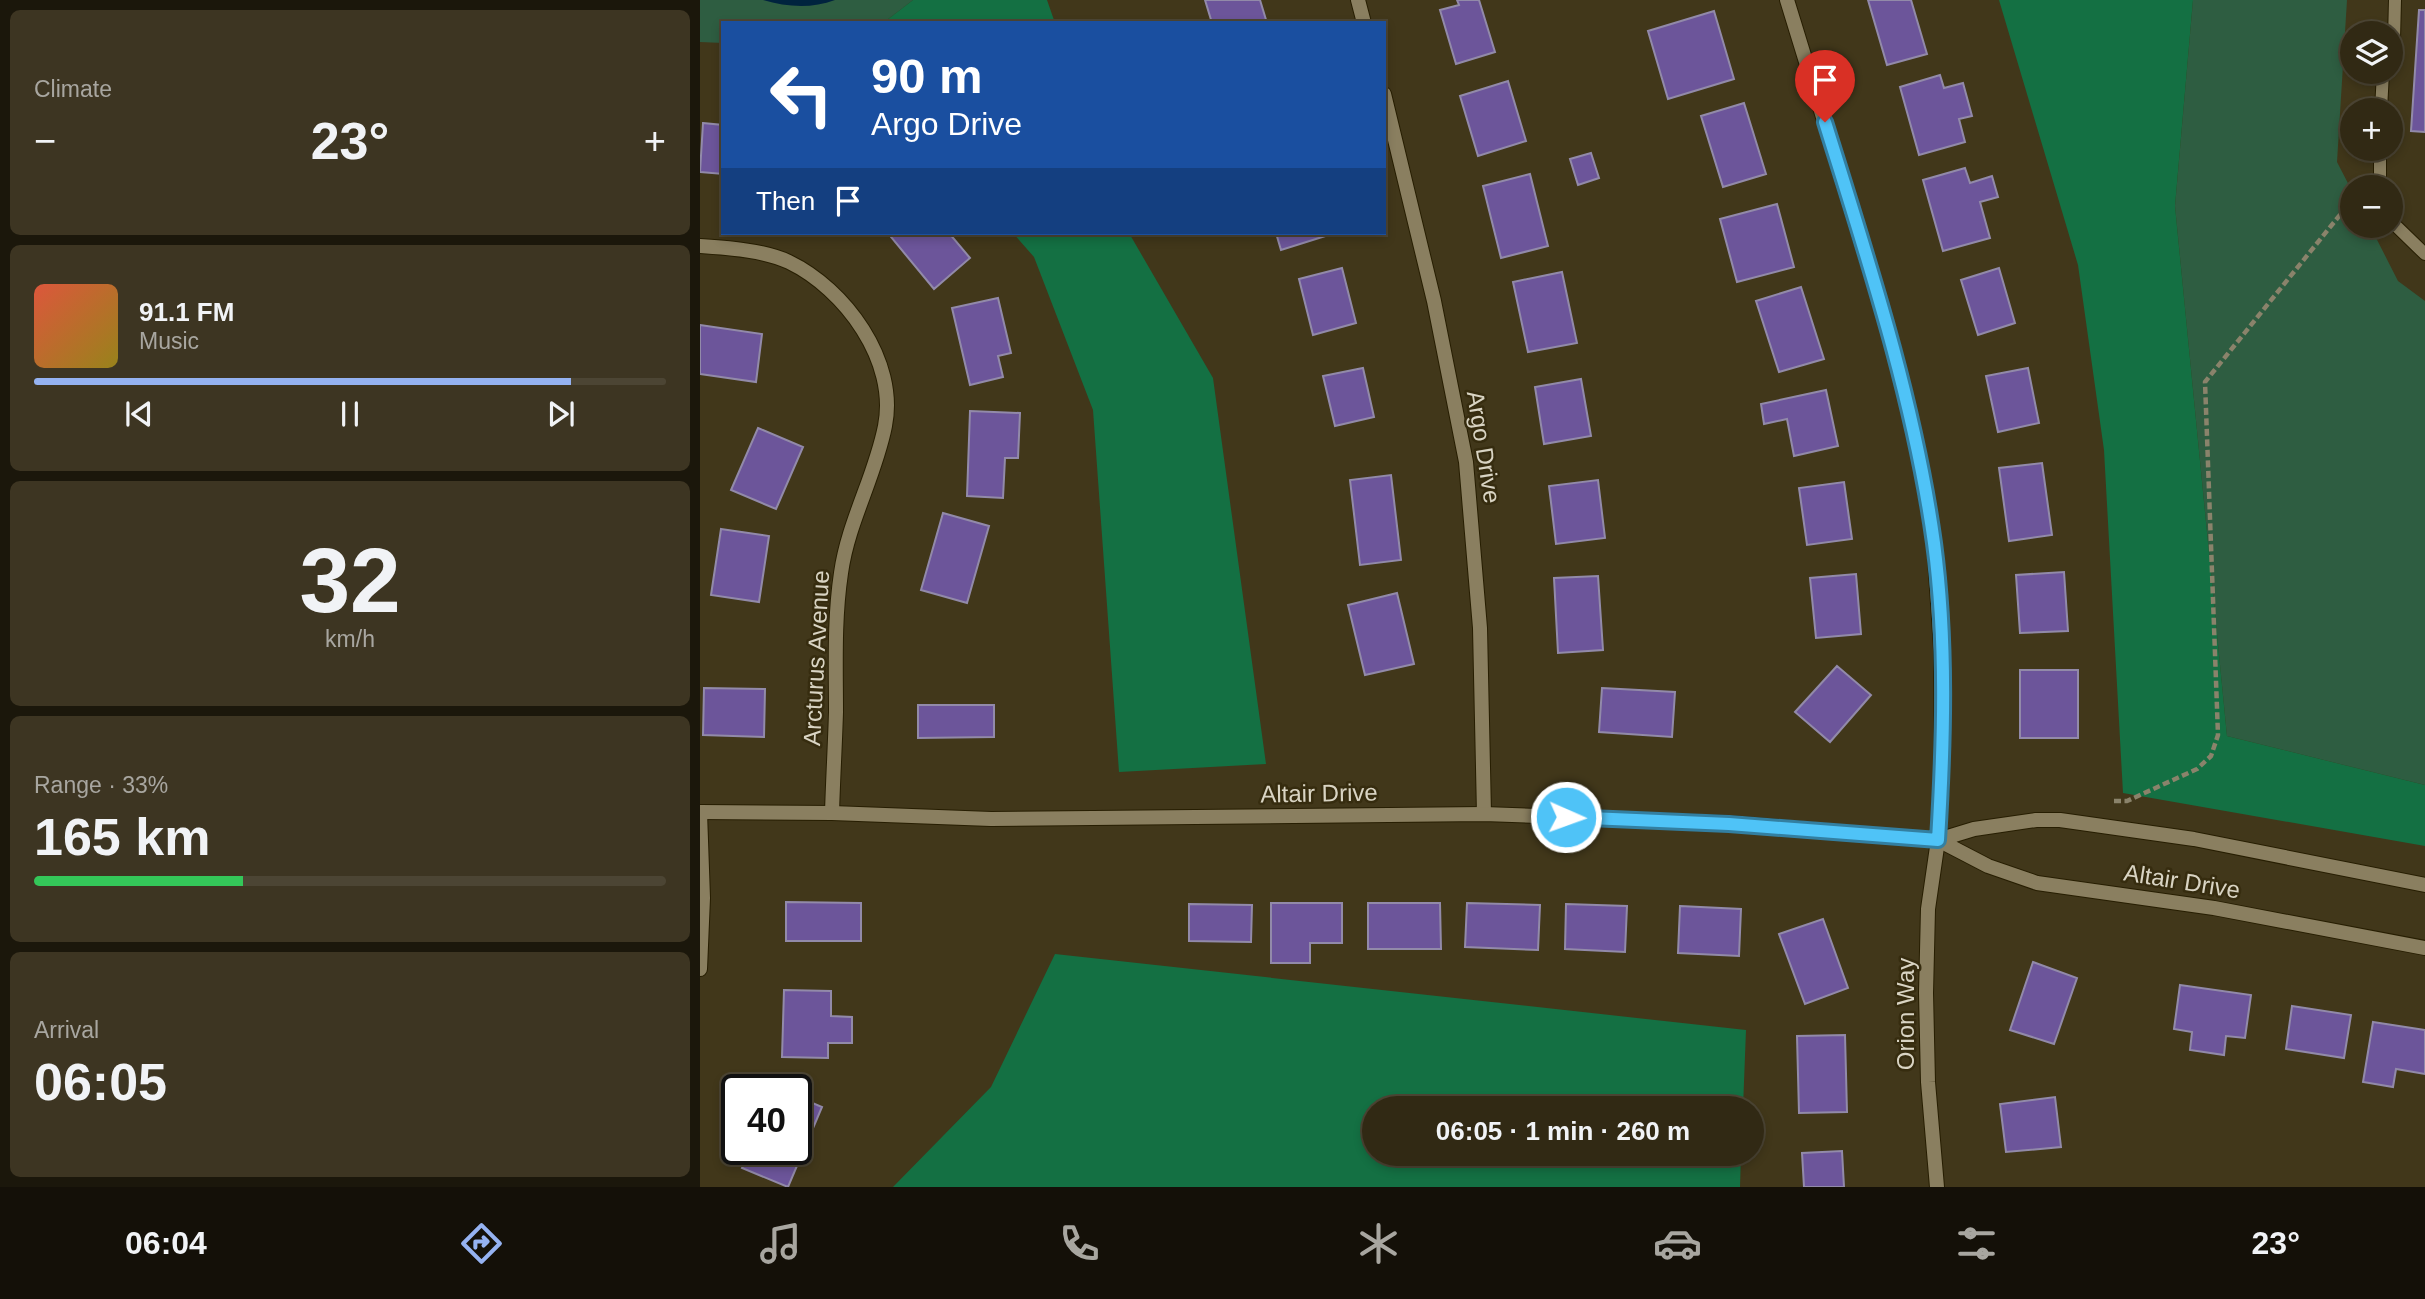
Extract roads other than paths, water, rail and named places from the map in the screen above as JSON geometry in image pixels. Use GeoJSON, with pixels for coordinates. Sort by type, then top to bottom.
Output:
{"type":"FeatureCollection","features":[{"type":"Feature","properties":{"kind":"street"},"geometry":{"type":"LineString","coordinates":[[1358,0],[1363,21]]}},
{"type":"Feature","properties":{"kind":"street"},"geometry":{"type":"LineString","coordinates":[[1787,0],[1892,342],[1918,450],[1934,543],[1939,604],[1942,780],[1938,840]]}},
{"type":"Feature","properties":{"kind":"street","name":"Argo Drive"},"geometry":{"type":"LineString","coordinates":[[1386,102],[1434,301],[1466,462],[1480,628],[1484,814]]}},
{"type":"Feature","properties":{"kind":"street","name":"Arcturus Avenue"},"geometry":{"type":"LineString","coordinates":[[700,246],[755,253],[788,262],[836,295],[853,314],[866,335],[886,391],[886,423],[877,456],[848,534],[841,573],[835,649],[836,711],[832,813]]}},
{"type":"Feature","properties":{"kind":"street"},"geometry":{"type":"LineString","coordinates":[[700,812],[703,909],[700,969]]}},
{"type":"Feature","properties":{"kind":"street","name":"Altair Drive"},"geometry":{"type":"LineString","coordinates":[[700,812],[832,813],[991,819],[1484,814],[1729,824],[1938,840],[1974,829],[2036,820],[2060,820],[2194,839],[2425,885]]}},
{"type":"Feature","properties":{"kind":"street","name":"Altair Drive"},"geometry":{"type":"LineString","coordinates":[[1938,840],[1988,866],[2037,883],[2214,908],[2425,948]]}},
{"type":"Feature","properties":{"kind":"street","name":"Orion Way"},"geometry":{"type":"LineString","coordinates":[[1937,1187],[1928,1082],[1926,993],[1928,909],[1938,840]]}},
{"type":"Feature","properties":{"kind":"lane"},"geometry":{"type":"LineString","coordinates":[[2394,21],[2395,0]]}},
{"type":"Feature","properties":{"kind":"lane"},"geometry":{"type":"LineString","coordinates":[[2403,232],[2425,254]]}},
{"type":"Feature","properties":{"kind":"water"},"geometry":{"type":"Polygon","coordinates":[[[763,0],[835,0],[799,6],[763,0]]]}}]}
